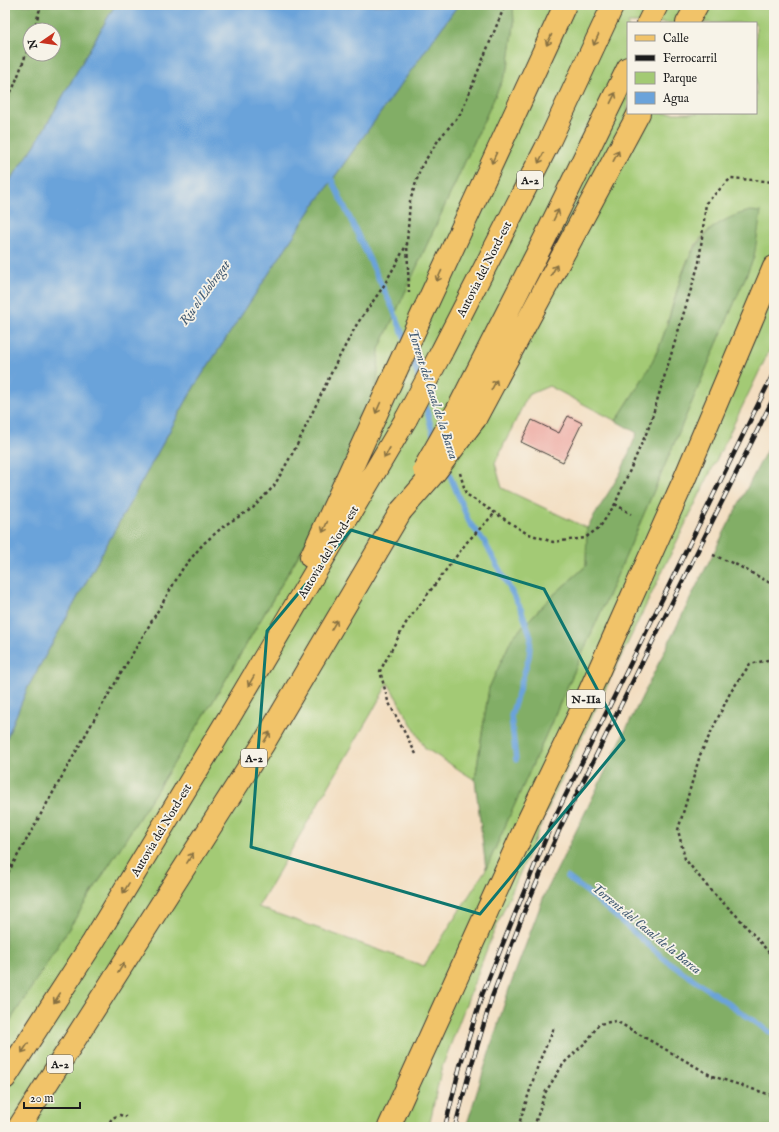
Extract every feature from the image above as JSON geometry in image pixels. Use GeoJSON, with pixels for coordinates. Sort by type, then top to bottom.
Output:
{"type":"FeatureCollection","features":[{"type":"Feature","properties":{"kind":"main road"},"geometry":{"type":"LineString","coordinates":[[271,647],[395,373],[565,5]]}},
{"type":"Feature","properties":{"kind":"main road","name":"Autovia del Nord-est"},"geometry":{"type":"LineString","coordinates":[[5,1078],[93,942],[271,647],[406,419],[548,144],[612,5]]}},
{"type":"Feature","properties":{"kind":"main road"},"geometry":{"type":"LineString","coordinates":[[648,22],[656,5]]}},
{"type":"Feature","properties":{"kind":"main road"},"geometry":{"type":"LineString","coordinates":[[688,22],[697,5]]}},
{"type":"Feature","properties":{"kind":"main road","name":"A-2"},"geometry":{"type":"LineString","coordinates":[[19,1127],[264,743],[401,511],[466,414],[544,240],[627,70]]}},
{"type":"Feature","properties":{"kind":"main road"},"geometry":{"type":"LineString","coordinates":[[466,414],[638,114]]}},
{"type":"Feature","properties":{"kind":"main road","name":"N-IIa"},"geometry":{"type":"LineString","coordinates":[[389,1127],[529,819],[579,716],[684,480],[774,267]]}},
{"type":"Feature","properties":{"kind":"path"},"geometry":{"type":"LineString","coordinates":[[36,22],[41,5]]}},
{"type":"Feature","properties":{"kind":"path"},"geometry":{"type":"LineString","coordinates":[[5,878],[100,709],[183,568],[203,544],[225,525],[254,508],[274,486],[296,447],[353,331],[381,289],[407,243],[410,201],[422,167],[439,139],[461,113],[505,5]]}},
{"type":"Feature","properties":{"kind":"path"},"geometry":{"type":"LineString","coordinates":[[5,103],[23,62]]}},
{"type":"Feature","properties":{"kind":"path"},"geometry":{"type":"LineString","coordinates":[[5,92],[8,97]]}},
{"type":"Feature","properties":{"kind":"path"},"geometry":{"type":"LineString","coordinates":[[416,754],[388,701],[380,671],[406,623],[467,542],[495,513],[526,533],[553,542],[585,538],[600,528],[615,504],[649,427],[697,270],[706,203],[731,178],[774,182]]}},
{"type":"Feature","properties":{"kind":"path"},"geometry":{"type":"LineString","coordinates":[[615,504],[631,514]]}},
{"type":"Feature","properties":{"kind":"path"},"geometry":{"type":"LineString","coordinates":[[713,555],[737,565],[774,585]]}},
{"type":"Feature","properties":{"kind":"path"},"geometry":{"type":"LineString","coordinates":[[774,661],[768,660],[750,664],[730,693],[700,755],[678,830],[685,859],[711,891],[736,915],[774,958]]}},
{"type":"Feature","properties":{"kind":"path"},"geometry":{"type":"LineString","coordinates":[[534,1127],[545,1093],[564,1063],[588,1040],[599,1024],[616,1022],[712,1076],[774,1096]]}},
{"type":"Feature","properties":{"kind":"path"},"geometry":{"type":"LineString","coordinates":[[518,1127],[539,1062],[554,1028]]}},
{"type":"Feature","properties":{"kind":"path"},"geometry":{"type":"LineString","coordinates":[[107,1127],[112,1118],[120,1115],[126,1117]]}},
{"type":"Feature","properties":{"kind":"highlighted area"},"geometry":{"type":"Polygon","coordinates":[[[351,530],[544,589],[624,740],[480,914],[251,847],[267,631],[351,530]]]}},
{"type":"Feature","properties":{"kind":"green space"},"geometry":{"type":"Polygon","coordinates":[[[5,5],[115,5],[35,145],[5,188],[5,5]]]}},
{"type":"Feature","properties":{"kind":"green space"},"geometry":{"type":"Polygon","coordinates":[[[458,5],[513,5],[514,25],[508,68],[379,349],[375,424],[212,703],[5,1029],[5,742],[28,687],[194,387],[312,208],[458,5]]]}},
{"type":"Feature","properties":{"kind":"green space"},"geometry":{"type":"Polygon","coordinates":[[[513,5],[774,5],[774,341],[555,793],[490,941],[441,1070],[429,1127],[5,1127],[5,1029],[212,703],[375,425],[379,349],[508,68],[514,25],[513,5]],[[739,214],[708,231],[700,239],[687,262],[655,357],[645,376],[616,421],[549,386],[528,395],[495,463],[502,488],[587,528],[586,566],[549,599],[512,638],[489,688],[475,780],[425,748],[388,683],[258,907],[424,966],[486,869],[628,551],[754,257],[739,214]]]}},
{"type":"Feature","properties":{"kind":"green space"},"geometry":{"type":"Polygon","coordinates":[[[750,211],[761,212],[754,257],[628,551],[486,869],[475,780],[489,688],[512,638],[549,599],[586,566],[587,528],[621,472],[637,433],[616,421],[655,357],[667,325],[686,264],[696,246],[709,231],[726,219],[750,211]]]}},
{"type":"Feature","properties":{"kind":"green space"},"geometry":{"type":"Polygon","coordinates":[[[774,436],[774,1127],[466,1127],[509,989],[544,896],[700,579],[774,436]]]}},
{"type":"Feature","properties":{"kind":"water","name":"Riu el Llobregat"},"geometry":{"type":"Polygon","coordinates":[[[115,5],[458,5],[312,208],[194,387],[28,687],[5,742],[5,188],[35,145],[115,5]]]}},
{"type":"Feature","properties":{"kind":"building"},"geometry":{"type":"Polygon","coordinates":[[[568,416],[582,423],[563,462],[521,442],[532,420],[559,433],[568,416]]]}},
{"type":"Feature","properties":{"kind":"waterway","name":"Torrent del Casal de la Barca"},"geometry":{"type":"LineString","coordinates":[[329,174],[392,307],[405,339]]}},
{"type":"Feature","properties":{"kind":"waterway","name":"Torrent del Casal de la Barca"},"geometry":{"type":"LineString","coordinates":[[411,354],[419,380]]}},
{"type":"Feature","properties":{"kind":"waterway","name":"Torrent del Casal de la Barca"},"geometry":{"type":"LineString","coordinates":[[424,400],[434,438]]}},
{"type":"Feature","properties":{"kind":"waterway","name":"Torrent del Casal de la Barca"},"geometry":{"type":"LineString","coordinates":[[446,466],[469,522],[484,541],[521,609],[531,637],[529,657],[511,716],[516,760]]}},
{"type":"Feature","properties":{"kind":"waterway","name":"Torrent del Casal de la Barca"},"geometry":{"type":"LineString","coordinates":[[567,877],[586,891],[667,961],[774,1035]]}},
{"type":"Feature","properties":{"kind":"railway"},"geometry":{"type":"LineString","coordinates":[[445,1127],[460,1066],[482,995],[552,823],[774,372]]}},
{"type":"Feature","properties":{"kind":"railway"},"geometry":{"type":"LineString","coordinates":[[455,1127],[492,997],[524,912],[561,826],[774,397]]}}]}
